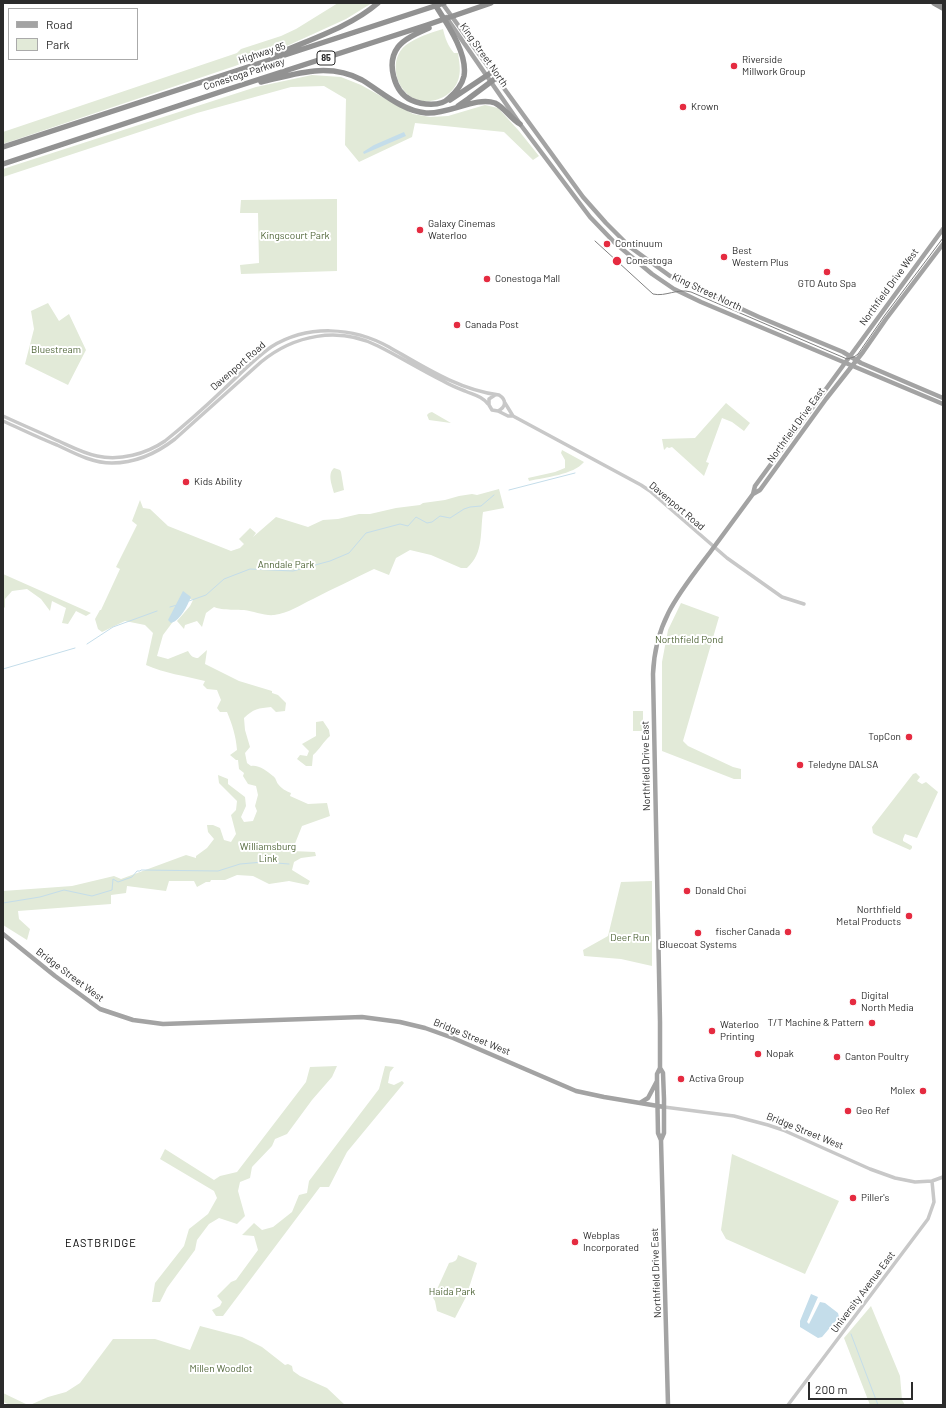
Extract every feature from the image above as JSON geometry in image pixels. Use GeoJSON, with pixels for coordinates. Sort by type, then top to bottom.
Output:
{"type":"FeatureCollection","features":[{"type":"Feature","properties":{"kind":"highway"},"geometry":{"type":"LineString","coordinates":[[236,71],[334,30],[365,13],[378,3]]}},
{"type":"Feature","properties":{"kind":"highway"},"geometry":{"type":"LineString","coordinates":[[423,9],[435,3],[454,36],[463,59],[464,75],[462,81],[457,91],[447,101]]}},
{"type":"Feature","properties":{"kind":"highway","name":"Conestoga Parkway"},"geometry":{"type":"LineString","coordinates":[[3,164],[490,3]]}},
{"type":"Feature","properties":{"kind":"highway"},"geometry":{"type":"LineString","coordinates":[[934,3],[943,8]]}},
{"type":"Feature","properties":{"kind":"highway","name":"Conestoga Parkway"},"geometry":{"type":"LineString","coordinates":[[294,52],[409,15],[423,9],[443,4]]}},
{"type":"Feature","properties":{"kind":"highway"},"geometry":{"type":"LineString","coordinates":[[464,12],[408,38],[398,47],[392,58],[392,70],[395,81],[401,92],[411,100],[424,104],[438,104],[457,96],[489,74]]}},
{"type":"Feature","properties":{"kind":"highway","name":"Highway 85"},"geometry":{"type":"LineString","coordinates":[[236,71],[294,52]]}},
{"type":"Feature","properties":{"kind":"highway"},"geometry":{"type":"LineString","coordinates":[[226,90],[312,70],[326,70],[340,72],[361,80],[404,106],[418,112],[436,113],[477,102],[493,103],[503,109],[513,120],[520,124]]}},
{"type":"Feature","properties":{"kind":"highway","name":"Conestoga Parkway"},"geometry":{"type":"LineString","coordinates":[[3,147],[236,71]]}},
{"type":"Feature","properties":{"kind":"highway"},"geometry":{"type":"LineString","coordinates":[[451,110],[468,100],[494,80]]}},
{"type":"Feature","properties":{"kind":"main road","name":"King Street North"},"geometry":{"type":"LineString","coordinates":[[435,3],[593,209],[630,247],[670,276],[943,398]]}},
{"type":"Feature","properties":{"kind":"main road","name":"King Street North"},"geometry":{"type":"LineString","coordinates":[[443,4],[489,74]]}},
{"type":"Feature","properties":{"kind":"main road","name":"King Street North"},"geometry":{"type":"LineString","coordinates":[[494,80],[520,124],[585,211],[625,252],[674,289],[851,366],[943,404]]}},
{"type":"Feature","properties":{"kind":"main road"},"geometry":{"type":"LineString","coordinates":[[585,211],[593,209]]}},
{"type":"Feature","properties":{"kind":"main road","name":"Northfield Drive West"},"geometry":{"type":"LineString","coordinates":[[844,363],[943,229]]}},
{"type":"Feature","properties":{"kind":"main road","name":"Northfield Drive West"},"geometry":{"type":"LineString","coordinates":[[851,366],[943,244]]}},
{"type":"Feature","properties":{"kind":"main road","name":"Northfield Drive East"},"geometry":{"type":"LineString","coordinates":[[661,1140],[658,1134],[657,1080],[657,1074],[660,1068],[653,663],[657,639],[664,620],[677,596],[753,494],[755,486],[844,363]]}},
{"type":"Feature","properties":{"kind":"main road","name":"Northfield Drive East"},"geometry":{"type":"LineString","coordinates":[[753,494],[760,490],[851,366]]}},
{"type":"Feature","properties":{"kind":"main road","name":"Bridge Street West"},"geometry":{"type":"LineString","coordinates":[[3,934],[100,1009],[133,1020],[163,1024],[362,1018],[400,1022],[425,1028],[453,1038],[576,1091],[664,1107]]}},
{"type":"Feature","properties":{"kind":"main road","name":"Northfield Drive East"},"geometry":{"type":"LineString","coordinates":[[660,1068],[663,1073],[664,1107],[664,1133],[661,1140],[668,1405]]}},
{"type":"Feature","properties":{"kind":"main road"},"geometry":{"type":"LineString","coordinates":[[640,1103],[648,1098],[657,1080]]}},
{"type":"Feature","properties":{"kind":"street","name":"Davenport Road"},"geometry":{"type":"LineString","coordinates":[[3,416],[82,451],[97,456],[111,458],[138,454],[148,451],[165,441],[256,359],[272,347],[285,340],[303,334],[328,331],[350,333],[380,342],[450,381],[468,388],[495,395]]}},
{"type":"Feature","properties":{"kind":"street","name":"Davenport Road"},"geometry":{"type":"LineString","coordinates":[[3,422],[80,456],[96,461],[112,463],[141,458],[161,449],[174,439],[274,351],[304,338],[330,335],[358,339],[377,346],[451,385],[481,396],[488,404]]}},
{"type":"Feature","properties":{"kind":"street"},"geometry":{"type":"LineString","coordinates":[[495,395],[501,396],[505,403],[504,407],[498,411],[492,410],[488,404],[491,397],[495,395]]}},
{"type":"Feature","properties":{"kind":"street","name":"Davenport Road"},"geometry":{"type":"LineString","coordinates":[[505,403],[513,416]]}},
{"type":"Feature","properties":{"kind":"street","name":"Davenport Road"},"geometry":{"type":"LineString","coordinates":[[498,411],[508,416],[513,416],[650,492],[714,547],[778,595],[788,600],[804,604]]}},
{"type":"Feature","properties":{"kind":"street","name":"Bridge Street West"},"geometry":{"type":"LineString","coordinates":[[664,1107],[734,1116],[768,1125],[895,1178],[915,1182],[932,1181],[943,1177]]}},
{"type":"Feature","properties":{"kind":"street","name":"University Avenue East"},"geometry":{"type":"LineString","coordinates":[[788,1405],[928,1219],[934,1202],[932,1181]]}},
{"type":"Feature","properties":{"kind":"green space"},"geometry":{"type":"Polygon","coordinates":[[[338,3],[372,3],[346,19],[289,45],[235,66],[3,144],[3,132],[237,53],[241,49],[281,36],[296,29],[338,3]]]}},
{"type":"Feature","properties":{"kind":"green space"},"geometry":{"type":"Polygon","coordinates":[[[443,29],[450,48],[454,53],[458,53],[460,71],[457,84],[442,98],[428,101],[415,99],[408,95],[399,82],[396,74],[397,58],[400,51],[410,42],[443,29]]]}},
{"type":"Feature","properties":{"kind":"green space"},"geometry":{"type":"Polygon","coordinates":[[[312,75],[341,77],[361,85],[413,114],[430,117],[448,116],[485,105],[498,108],[539,156],[533,160],[504,132],[415,123],[412,137],[359,162],[345,145],[346,99],[324,86],[291,87],[197,113],[3,177],[3,169],[256,87],[312,75]]]}},
{"type":"Feature","properties":{"kind":"green space","name":"Kingscourt Park"},"geometry":{"type":"Polygon","coordinates":[[[337,199],[337,271],[241,274],[240,265],[259,263],[258,213],[240,213],[241,200],[337,199]]]}},
{"type":"Feature","properties":{"kind":"green space","name":"Bluestream"},"geometry":{"type":"Polygon","coordinates":[[[48,303],[59,321],[69,314],[86,350],[68,385],[25,364],[34,329],[31,311],[48,303]]]}},
{"type":"Feature","properties":{"kind":"green space"},"geometry":{"type":"Polygon","coordinates":[[[726,403],[750,423],[744,431],[732,422],[722,418],[706,462],[709,463],[704,476],[672,447],[667,447],[664,450],[662,439],[695,438],[726,403]]]}},
{"type":"Feature","properties":{"kind":"green space"},"geometry":{"type":"Polygon","coordinates":[[[432,412],[451,423],[429,420],[427,415],[432,412]]]}},
{"type":"Feature","properties":{"kind":"green space"},"geometry":{"type":"Polygon","coordinates":[[[562,450],[584,462],[566,473],[529,481],[528,478],[555,472],[565,468],[565,460],[561,453],[562,450]]]}},
{"type":"Feature","properties":{"kind":"green space"},"geometry":{"type":"Polygon","coordinates":[[[334,468],[340,470],[341,472],[344,490],[334,493],[330,476],[334,468]]]}},
{"type":"Feature","properties":{"kind":"green space"},"geometry":{"type":"Polygon","coordinates":[[[499,489],[504,508],[483,512],[479,549],[476,556],[467,568],[461,568],[431,555],[410,550],[396,558],[389,575],[374,569],[279,614],[267,615],[244,610],[214,607],[206,613],[202,627],[197,621],[185,625],[184,629],[177,621],[190,606],[193,600],[190,599],[163,635],[157,656],[168,659],[188,651],[192,656],[198,658],[207,650],[205,664],[239,681],[272,691],[272,693],[278,695],[286,703],[285,711],[276,712],[271,707],[263,708],[253,711],[244,718],[245,730],[250,747],[245,753],[247,763],[268,772],[275,778],[281,787],[291,793],[290,796],[308,804],[327,803],[330,816],[302,826],[292,851],[315,852],[316,856],[301,858],[294,862],[292,870],[310,881],[308,885],[289,881],[269,884],[253,876],[237,875],[225,880],[211,880],[210,882],[206,882],[197,887],[194,881],[169,881],[166,891],[127,886],[126,893],[111,895],[111,904],[18,911],[19,919],[30,929],[27,940],[3,925],[3,891],[72,886],[114,876],[121,879],[186,855],[196,858],[196,856],[207,848],[214,839],[208,832],[207,825],[213,825],[220,828],[224,840],[231,842],[236,834],[231,815],[236,810],[237,801],[219,783],[218,775],[228,779],[228,784],[245,797],[246,806],[241,817],[244,822],[253,821],[257,811],[255,806],[258,795],[256,786],[248,784],[243,776],[244,773],[239,769],[238,760],[230,755],[237,750],[236,740],[227,712],[220,712],[217,708],[221,700],[217,690],[207,689],[203,685],[205,681],[167,672],[146,665],[153,633],[145,625],[125,621],[102,632],[98,629],[95,619],[101,610],[120,569],[116,567],[137,525],[132,521],[140,500],[143,508],[150,509],[168,526],[231,551],[240,548],[244,544],[239,539],[250,528],[256,533],[253,537],[276,517],[308,527],[323,520],[338,519],[359,514],[370,514],[459,496],[472,494],[477,495],[499,489]]]}},
{"type":"Feature","properties":{"kind":"green space"},"geometry":{"type":"Polygon","coordinates":[[[3,574],[91,613],[86,616],[76,611],[68,624],[62,623],[66,608],[52,601],[50,611],[41,599],[27,589],[12,591],[5,599],[5,607],[3,609],[3,574]]]}},
{"type":"Feature","properties":{"kind":"green space","name":"Northfield Pond"},"geometry":{"type":"Polygon","coordinates":[[[681,603],[719,617],[683,741],[688,746],[733,767],[741,769],[741,779],[734,779],[662,751],[662,662],[668,630],[681,603]]]}},
{"type":"Feature","properties":{"kind":"green space"},"geometry":{"type":"Polygon","coordinates":[[[633,711],[643,711],[643,731],[633,731],[633,711]]]}},
{"type":"Feature","properties":{"kind":"green space"},"geometry":{"type":"Polygon","coordinates":[[[323,721],[329,730],[330,736],[313,755],[312,766],[306,766],[297,759],[300,755],[307,756],[309,751],[302,744],[316,736],[316,722],[323,721]]]}},
{"type":"Feature","properties":{"kind":"green space"},"geometry":{"type":"Polygon","coordinates":[[[916,773],[920,777],[917,781],[922,784],[926,782],[938,792],[917,838],[905,834],[903,841],[912,846],[910,850],[876,835],[873,833],[872,827],[913,774],[916,773]]]}},
{"type":"Feature","properties":{"kind":"green space","name":"Deer Run"},"geometry":{"type":"Polygon","coordinates":[[[652,881],[652,966],[621,959],[584,956],[583,950],[608,936],[621,882],[652,881]]]}},
{"type":"Feature","properties":{"kind":"green space"},"geometry":{"type":"Polygon","coordinates":[[[337,1066],[332,1077],[312,1100],[287,1134],[275,1139],[272,1146],[252,1167],[250,1178],[240,1182],[238,1191],[245,1216],[237,1224],[219,1218],[209,1224],[197,1240],[195,1250],[167,1288],[160,1302],[152,1302],[155,1283],[184,1246],[189,1229],[208,1214],[217,1198],[214,1191],[160,1159],[165,1149],[214,1180],[220,1176],[237,1172],[306,1082],[310,1067],[337,1066]]]}},
{"type":"Feature","properties":{"kind":"green space"},"geometry":{"type":"Polygon","coordinates":[[[385,1066],[394,1067],[390,1072],[388,1083],[394,1085],[402,1081],[404,1083],[347,1152],[329,1187],[320,1187],[223,1316],[216,1316],[212,1310],[220,1306],[222,1302],[217,1296],[231,1282],[236,1280],[258,1250],[254,1236],[242,1235],[254,1223],[262,1230],[273,1227],[292,1212],[299,1195],[307,1193],[309,1181],[379,1089],[385,1066]]]}},
{"type":"Feature","properties":{"kind":"green space"},"geometry":{"type":"Polygon","coordinates":[[[732,1154],[839,1201],[805,1274],[726,1239],[721,1230],[732,1154]]]}},
{"type":"Feature","properties":{"kind":"green space","name":"Haida Park"},"geometry":{"type":"Polygon","coordinates":[[[458,1255],[477,1263],[466,1297],[455,1318],[437,1311],[433,1298],[449,1263],[455,1261],[458,1255]]]}},
{"type":"Feature","properties":{"kind":"green space"},"geometry":{"type":"Polygon","coordinates":[[[871,1306],[900,1376],[902,1400],[905,1405],[870,1405],[844,1338],[871,1306]]]}},
{"type":"Feature","properties":{"kind":"green space","name":"Millen Woodlot"},"geometry":{"type":"Polygon","coordinates":[[[200,1326],[242,1337],[262,1347],[285,1365],[288,1364],[292,1366],[293,1371],[300,1376],[327,1388],[345,1405],[30,1405],[48,1397],[66,1392],[80,1383],[113,1339],[155,1339],[190,1350],[200,1326]]]}},
{"type":"Feature","properties":{"kind":"green space"},"geometry":{"type":"Polygon","coordinates":[[[3,1393],[28,1405],[10,1405],[3,1402],[3,1393]]]}},
{"type":"Feature","properties":{"kind":"water"},"geometry":{"type":"Polygon","coordinates":[[[404,132],[406,136],[364,154],[363,152],[374,145],[404,132]]]}},
{"type":"Feature","properties":{"kind":"water"},"geometry":{"type":"Polygon","coordinates":[[[183,591],[191,597],[181,616],[171,623],[168,620],[183,591]]]}},
{"type":"Feature","properties":{"kind":"water"},"geometry":{"type":"Polygon","coordinates":[[[811,1294],[818,1297],[807,1322],[809,1324],[820,1302],[825,1303],[838,1313],[839,1317],[822,1337],[818,1338],[800,1327],[800,1321],[811,1294]]]}},
{"type":"Feature","properties":{"kind":"waterway"},"geometry":{"type":"LineString","coordinates":[[509,490],[575,473]]}},
{"type":"Feature","properties":{"kind":"waterway"},"geometry":{"type":"LineString","coordinates":[[189,601],[206,595],[224,579],[250,569],[293,571],[330,561],[349,553],[366,533],[400,524],[408,526],[416,517],[427,523],[432,522],[440,516],[450,518],[464,509],[481,506],[494,495]]}},
{"type":"Feature","properties":{"kind":"waterway"},"geometry":{"type":"LineString","coordinates":[[170,607],[177,605]]}},
{"type":"Feature","properties":{"kind":"waterway"},"geometry":{"type":"LineString","coordinates":[[87,644],[113,627],[157,611]]}},
{"type":"Feature","properties":{"kind":"waterway"},"geometry":{"type":"LineString","coordinates":[[3,669],[75,648]]}},
{"type":"Feature","properties":{"kind":"waterway"},"geometry":{"type":"LineString","coordinates":[[3,903],[40,897],[64,890],[92,896],[112,890],[113,879],[118,882],[132,877],[137,871],[141,870],[218,871],[240,864],[263,862],[289,864]]}},
{"type":"Feature","properties":{"kind":"waterway"},"geometry":{"type":"LineString","coordinates":[[851,1334],[878,1405]]}},
{"type":"Feature","properties":{"kind":"tram line"},"geometry":{"type":"LineString","coordinates":[[595,241],[653,294],[658,295],[681,291],[691,292],[847,359],[858,354],[885,315],[943,238]]}},
{"type":"Feature","properties":{"kind":"place","name":"Riverside Millwork Group"},"geometry":{"type":"Point","coordinates":[734,66]}},
{"type":"Feature","properties":{"kind":"place","name":"Krown"},"geometry":{"type":"Point","coordinates":[683,107]}},
{"type":"Feature","properties":{"kind":"place","name":"Galaxy Cinemas Waterloo"},"geometry":{"type":"Point","coordinates":[420,230]}},
{"type":"Feature","properties":{"kind":"place","name":"Continuum"},"geometry":{"type":"Point","coordinates":[607,244]}},
{"type":"Feature","properties":{"kind":"place","name":"Best Western Plus"},"geometry":{"type":"Point","coordinates":[724,257]}},
{"type":"Feature","properties":{"kind":"place","name":"Conestoga"},"geometry":{"type":"Point","coordinates":[617,261]}},
{"type":"Feature","properties":{"kind":"place","name":"GTO Auto Spa"},"geometry":{"type":"Point","coordinates":[827,272]}},
{"type":"Feature","properties":{"kind":"place","name":"Conestoga Mall"},"geometry":{"type":"Point","coordinates":[487,279]}},
{"type":"Feature","properties":{"kind":"place","name":"Canada Post"},"geometry":{"type":"Point","coordinates":[457,325]}},
{"type":"Feature","properties":{"kind":"place","name":"Kids Ability"},"geometry":{"type":"Point","coordinates":[186,482]}},
{"type":"Feature","properties":{"kind":"place","name":"TopCon"},"geometry":{"type":"Point","coordinates":[909,737]}},
{"type":"Feature","properties":{"kind":"place","name":"Teledyne DALSA"},"geometry":{"type":"Point","coordinates":[800,765]}},
{"type":"Feature","properties":{"kind":"place","name":"Donald Choi"},"geometry":{"type":"Point","coordinates":[687,891]}},
{"type":"Feature","properties":{"kind":"place","name":"Northfield Metal Products"},"geometry":{"type":"Point","coordinates":[909,916]}},
{"type":"Feature","properties":{"kind":"place","name":"fischer Canada"},"geometry":{"type":"Point","coordinates":[788,932]}},
{"type":"Feature","properties":{"kind":"place","name":"Bluecoat Systems"},"geometry":{"type":"Point","coordinates":[698,933]}},
{"type":"Feature","properties":{"kind":"place","name":"Digital North Media"},"geometry":{"type":"Point","coordinates":[853,1002]}},
{"type":"Feature","properties":{"kind":"place","name":"T/T Machine & Pattern"},"geometry":{"type":"Point","coordinates":[872,1023]}},
{"type":"Feature","properties":{"kind":"place","name":"Waterloo Printing"},"geometry":{"type":"Point","coordinates":[712,1031]}},
{"type":"Feature","properties":{"kind":"place","name":"Nopak"},"geometry":{"type":"Point","coordinates":[758,1054]}},
{"type":"Feature","properties":{"kind":"place","name":"Canton Poultry"},"geometry":{"type":"Point","coordinates":[837,1057]}},
{"type":"Feature","properties":{"kind":"place","name":"Activa Group"},"geometry":{"type":"Point","coordinates":[681,1079]}},
{"type":"Feature","properties":{"kind":"place","name":"Molex"},"geometry":{"type":"Point","coordinates":[923,1091]}},
{"type":"Feature","properties":{"kind":"place","name":"Geo Ref"},"geometry":{"type":"Point","coordinates":[848,1111]}},
{"type":"Feature","properties":{"kind":"place","name":"Piller's"},"geometry":{"type":"Point","coordinates":[853,1198]}},
{"type":"Feature","properties":{"kind":"place","name":"Webplas Incorporated"},"geometry":{"type":"Point","coordinates":[575,1242]}},
{"type":"Feature","properties":{"kind":"district","name":"EASTBRIDGE"},"geometry":{"type":"Point","coordinates":[101,1243]}},
{"type":"Feature","properties":{"kind":"park label","name":"Anndale Park"},"geometry":{"type":"Point","coordinates":[286,565]}},
{"type":"Feature","properties":{"kind":"park label","name":"Williamsburg Link"},"geometry":{"type":"Point","coordinates":[268,852]}}]}
